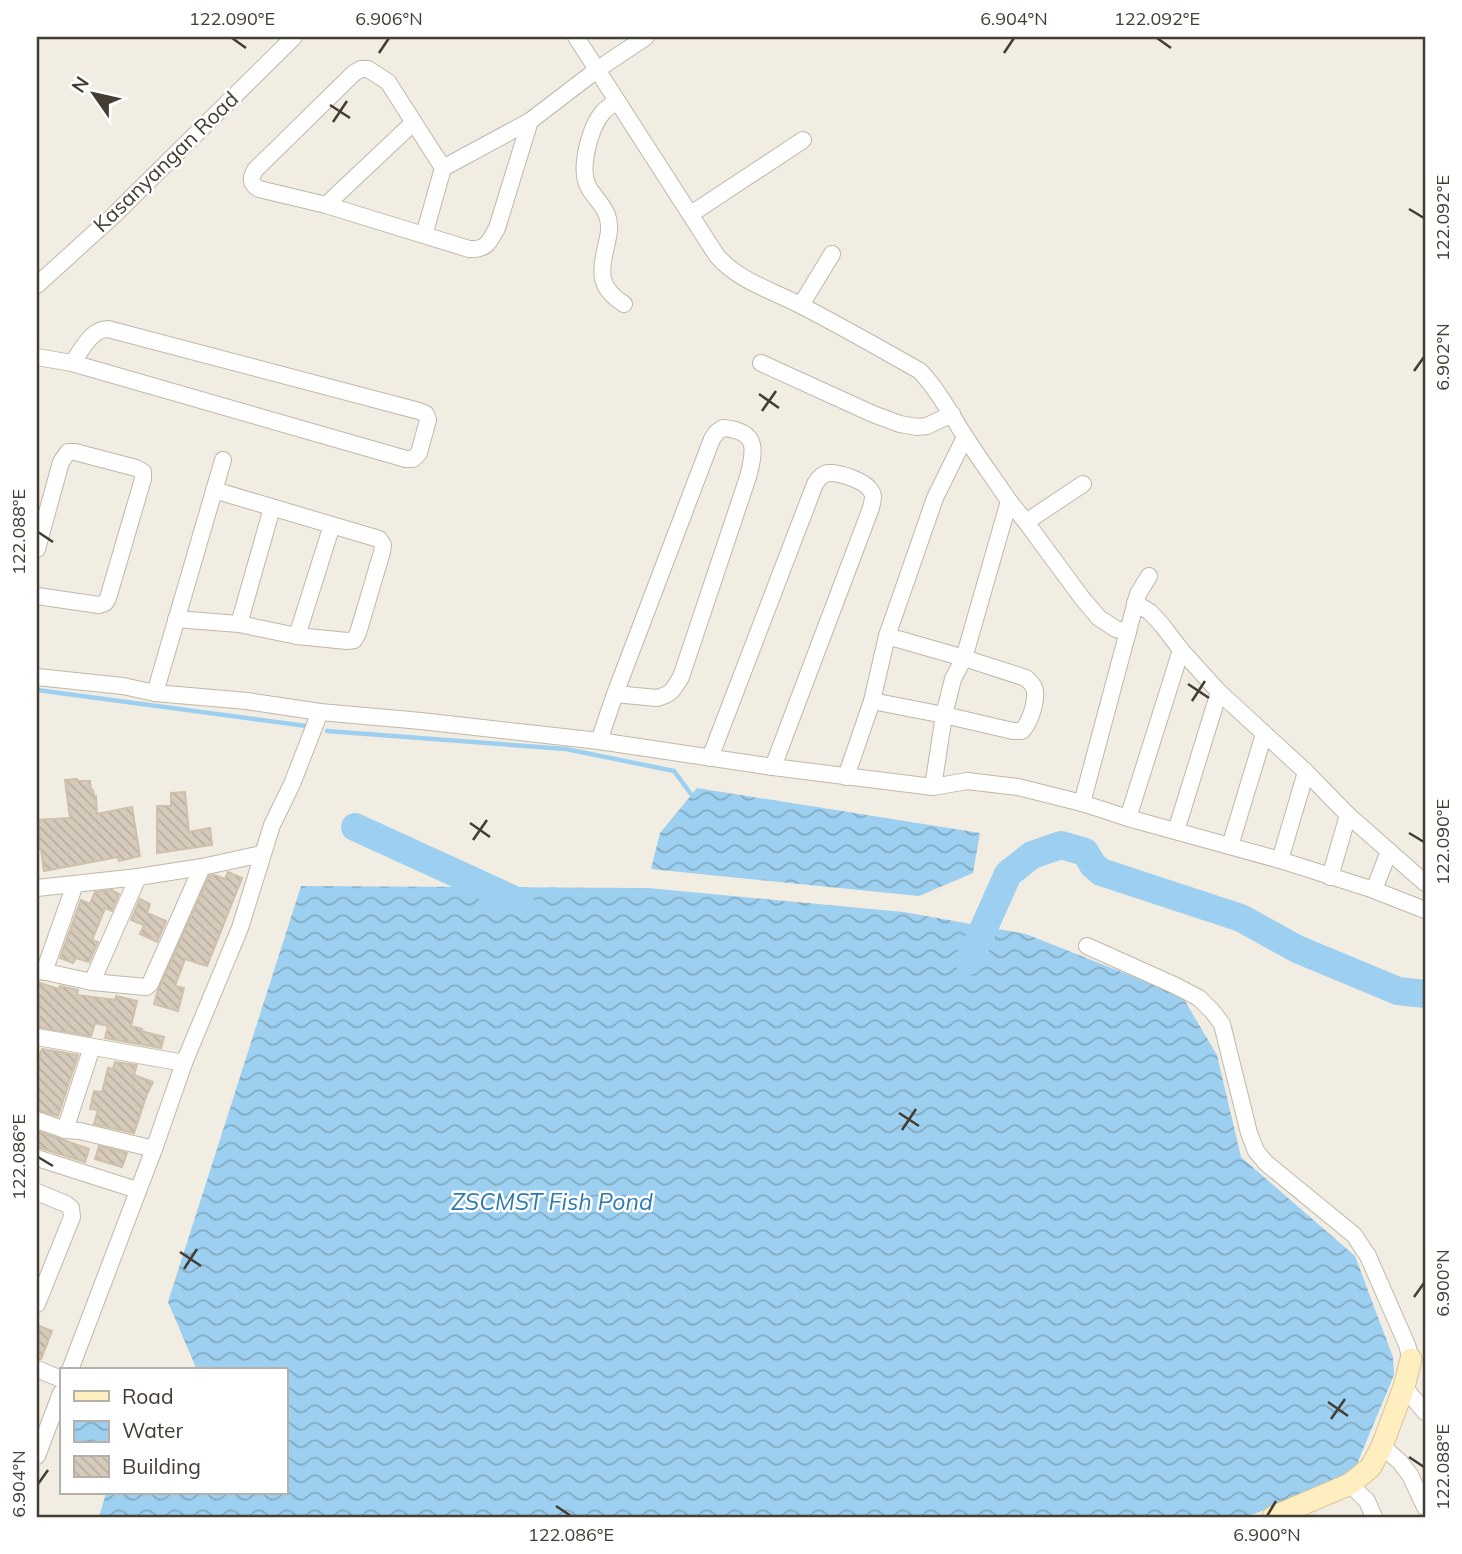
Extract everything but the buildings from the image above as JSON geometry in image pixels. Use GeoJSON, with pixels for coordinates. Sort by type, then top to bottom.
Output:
{"type":"FeatureCollection","features":[{"type":"Feature","properties":{"kind":"street","name":"Kasanyangan Road"},"geometry":{"type":"LineString","coordinates":[[37,285],[113,216],[294,37]]}},
{"type":"Feature","properties":{"kind":"street"},"geometry":{"type":"LineString","coordinates":[[576,37],[717,256],[727,267],[744,279],[801,305],[920,371],[952,414],[1009,502],[1082,598],[1100,618],[1115,629],[1128,632]]}},
{"type":"Feature","properties":{"kind":"street"},"geometry":{"type":"LineString","coordinates":[[424,235],[443,168],[530,121],[597,69],[646,37]]}},
{"type":"Feature","properties":{"kind":"street"},"geometry":{"type":"LineString","coordinates":[[443,168],[388,82],[368,69],[361,69],[251,176],[253,186],[259,189],[326,205],[479,250],[488,244],[497,228],[530,121]]}},
{"type":"Feature","properties":{"kind":"street"},"geometry":{"type":"LineString","coordinates":[[617,101],[604,111],[595,124],[584,165],[584,176],[587,186],[607,214],[609,225],[603,265],[606,289],[612,297],[624,304]]}},
{"type":"Feature","properties":{"kind":"street"},"geometry":{"type":"LineString","coordinates":[[326,205],[413,123]]}},
{"type":"Feature","properties":{"kind":"street"},"geometry":{"type":"LineString","coordinates":[[691,214],[803,140]]}},
{"type":"Feature","properties":{"kind":"street"},"geometry":{"type":"LineString","coordinates":[[801,305],[832,254]]}},
{"type":"Feature","properties":{"kind":"street"},"geometry":{"type":"LineString","coordinates":[[37,357],[72,363],[406,459],[413,459],[419,453],[428,420],[426,414],[419,411],[108,329],[95,332],[72,363]]}},
{"type":"Feature","properties":{"kind":"street"},"geometry":{"type":"LineString","coordinates":[[761,363],[900,424],[927,426],[952,414]]}},
{"type":"Feature","properties":{"kind":"street"},"geometry":{"type":"LineString","coordinates":[[599,741],[615,694],[712,439],[723,428],[744,433],[754,446],[748,477],[681,677],[671,693],[662,697],[615,694]]}},
{"type":"Feature","properties":{"kind":"street"},"geometry":{"type":"LineString","coordinates":[[846,777],[872,701],[887,636],[935,498],[965,437]]}},
{"type":"Feature","properties":{"kind":"street"},"geometry":{"type":"LineString","coordinates":[[37,549],[61,462],[68,452],[143,472],[105,603],[99,605],[37,596]]}},
{"type":"Feature","properties":{"kind":"street"},"geometry":{"type":"LineString","coordinates":[[155,693],[223,460]]}},
{"type":"Feature","properties":{"kind":"street"},"geometry":{"type":"LineString","coordinates":[[710,758],[815,484],[820,477],[828,473],[847,476],[871,489],[871,508],[773,767]]}},
{"type":"Feature","properties":{"kind":"street"},"geometry":{"type":"LineString","coordinates":[[1026,522],[1083,484]]}},
{"type":"Feature","properties":{"kind":"street"},"geometry":{"type":"LineString","coordinates":[[176,619],[239,624],[297,636],[354,640],[383,552],[379,539],[214,490]]}},
{"type":"Feature","properties":{"kind":"street"},"geometry":{"type":"LineString","coordinates":[[933,787],[944,715],[953,679],[964,658],[1009,502]]}},
{"type":"Feature","properties":{"kind":"street"},"geometry":{"type":"LineString","coordinates":[[239,624],[272,508]]}},
{"type":"Feature","properties":{"kind":"street"},"geometry":{"type":"LineString","coordinates":[[297,636],[332,525]]}},
{"type":"Feature","properties":{"kind":"street"},"geometry":{"type":"LineString","coordinates":[[1082,803],[1135,603],[1141,586],[1149,576]]}},
{"type":"Feature","properties":{"kind":"street"},"geometry":{"type":"LineString","coordinates":[[1135,603],[1150,612],[1220,692],[1348,815],[1425,883]]}},
{"type":"Feature","properties":{"kind":"street"},"geometry":{"type":"LineString","coordinates":[[872,701],[1013,731],[1022,731],[1032,711],[1035,692],[1026,678],[887,636]]}},
{"type":"Feature","properties":{"kind":"street"},"geometry":{"type":"LineString","coordinates":[[1128,818],[1181,650]]}},
{"type":"Feature","properties":{"kind":"street"},"geometry":{"type":"LineString","coordinates":[[37,677],[320,712],[599,741],[933,787],[967,781],[1018,787],[1280,860],[1374,890],[1425,910]]}},
{"type":"Feature","properties":{"kind":"street"},"geometry":{"type":"LineString","coordinates":[[1176,831],[1220,692]]}},
{"type":"Feature","properties":{"kind":"street"},"geometry":{"type":"LineString","coordinates":[[71,1368],[184,1063],[240,928],[272,825],[292,784],[320,712]]}},
{"type":"Feature","properties":{"kind":"street"},"geometry":{"type":"LineString","coordinates":[[1230,846],[1264,734]]}},
{"type":"Feature","properties":{"kind":"street"},"geometry":{"type":"LineString","coordinates":[[1280,860],[1306,772]]}},
{"type":"Feature","properties":{"kind":"street"},"geometry":{"type":"LineString","coordinates":[[1330,877],[1348,815]]}},
{"type":"Feature","properties":{"kind":"street"},"geometry":{"type":"LineString","coordinates":[[1374,890],[1389,851]]}},
{"type":"Feature","properties":{"kind":"street"},"geometry":{"type":"LineString","coordinates":[[37,888],[138,877],[262,854]]}},
{"type":"Feature","properties":{"kind":"street"},"geometry":{"type":"LineString","coordinates":[[75,884],[41,971],[92,982],[146,987],[150,984],[202,867]]}},
{"type":"Feature","properties":{"kind":"street"},"geometry":{"type":"LineString","coordinates":[[92,982],[138,877]]}},
{"type":"Feature","properties":{"kind":"street"},"geometry":{"type":"LineString","coordinates":[[1087,946],[1174,985],[1199,998],[1212,1011],[1222,1024],[1249,1133],[1256,1151],[1266,1163],[1354,1235],[1368,1256],[1418,1367],[1404,1387],[1382,1446],[1371,1467],[1350,1484],[1273,1517]]}},
{"type":"Feature","properties":{"kind":"street"},"geometry":{"type":"LineString","coordinates":[[37,1039],[184,1063]]}},
{"type":"Feature","properties":{"kind":"street"},"geometry":{"type":"LineString","coordinates":[[65,1130],[92,1048]]}},
{"type":"Feature","properties":{"kind":"street"},"geometry":{"type":"LineString","coordinates":[[37,1119],[65,1130],[80,1130],[154,1149]]}},
{"type":"Feature","properties":{"kind":"street"},"geometry":{"type":"LineString","coordinates":[[37,1158],[137,1190]]}},
{"type":"Feature","properties":{"kind":"street"},"geometry":{"type":"LineString","coordinates":[[37,1192],[66,1204],[71,1208],[72,1217],[37,1304]]}},
{"type":"Feature","properties":{"kind":"street"},"geometry":{"type":"LineString","coordinates":[[37,1368],[60,1379]]}},
{"type":"Feature","properties":{"kind":"street"},"geometry":{"type":"LineString","coordinates":[[1404,1387],[1425,1412]]}},
{"type":"Feature","properties":{"kind":"street"},"geometry":{"type":"LineString","coordinates":[[37,1456],[60,1395]]}},
{"type":"Feature","properties":{"kind":"street"},"geometry":{"type":"LineString","coordinates":[[1382,1446],[1410,1475],[1425,1507]]}},
{"type":"Feature","properties":{"kind":"street"},"geometry":{"type":"LineString","coordinates":[[1350,1484],[1367,1500],[1374,1517]]}},
{"type":"Feature","properties":{"kind":"water"},"geometry":{"type":"Polygon","coordinates":[[[697,788],[980,833],[973,873],[919,896],[651,869],[660,833],[697,788]]]}},
{"type":"Feature","properties":{"kind":"water","name":"ZSCMST Fish Pond"},"geometry":{"type":"Polygon","coordinates":[[[301,886],[648,888],[904,912],[1026,934],[1182,996],[1217,1055],[1241,1157],[1355,1256],[1393,1357],[1394,1375],[1352,1476],[1246,1517],[99,1517],[106,1494],[287,1494],[287,1368],[196,1368],[168,1302],[301,886]]]}},
{"type":"Feature","properties":{"kind":"waterway"},"geometry":{"type":"LineString","coordinates":[[37,690],[306,726]]}},
{"type":"Feature","properties":{"kind":"waterway"},"geometry":{"type":"LineString","coordinates":[[327,731],[566,749],[674,771],[691,794]]}},
{"type":"Feature","properties":{"kind":"waterway"},"geometry":{"type":"LineString","coordinates":[[355,827],[521,903]]}},
{"type":"Feature","properties":{"kind":"waterway"},"geometry":{"type":"LineString","coordinates":[[969,961],[1008,874],[1032,855],[1061,845],[1085,852],[1101,872],[1241,918],[1297,949],[1398,991],[1425,994]]}}]}
